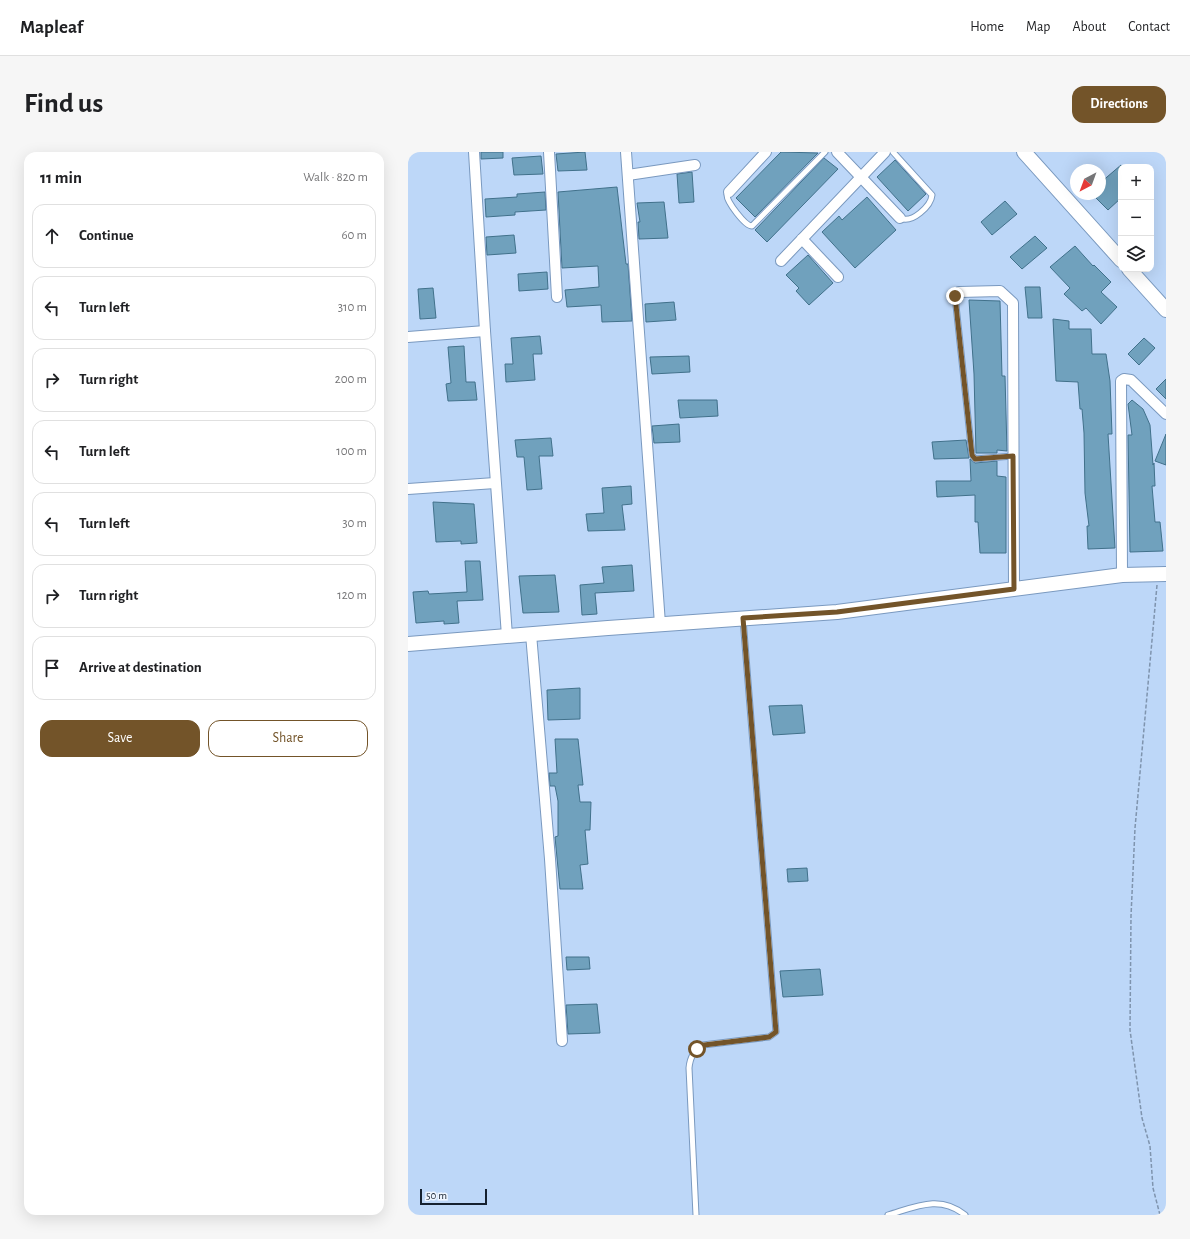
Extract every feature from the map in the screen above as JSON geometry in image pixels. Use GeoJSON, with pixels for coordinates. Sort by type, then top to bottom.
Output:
{"type":"FeatureCollection","features":[{"type":"Feature","properties":{"kind":"street"},"geometry":{"type":"LineString","coordinates":[[474,152],[485,331],[507,636]]}},
{"type":"Feature","properties":{"kind":"street"},"geometry":{"type":"LineString","coordinates":[[549,152],[557,297]]}},
{"type":"Feature","properties":{"kind":"street"},"geometry":{"type":"LineString","coordinates":[[626,152],[660,624]]}},
{"type":"Feature","properties":{"kind":"street"},"geometry":{"type":"LineString","coordinates":[[729,192],[766,152]]}},
{"type":"Feature","properties":{"kind":"street"},"geometry":{"type":"LineString","coordinates":[[837,152],[900,218]]}},
{"type":"Feature","properties":{"kind":"street"},"geometry":{"type":"LineString","coordinates":[[781,261],[885,152]]}},
{"type":"Feature","properties":{"kind":"street"},"geometry":{"type":"LineString","coordinates":[[1024,152],[1118,257]]}},
{"type":"Feature","properties":{"kind":"street"},"geometry":{"type":"LineString","coordinates":[[628,175],[695,165]]}},
{"type":"Feature","properties":{"kind":"street"},"geometry":{"type":"LineString","coordinates":[[802,238],[838,277]]}},
{"type":"Feature","properties":{"kind":"street"},"geometry":{"type":"LineString","coordinates":[[1132,272],[1166,310]]}},
{"type":"Feature","properties":{"kind":"street"},"geometry":{"type":"LineString","coordinates":[[957,294],[959,292],[1000,291],[1012,300],[1013,303],[1014,589]]}},
{"type":"Feature","properties":{"kind":"street"},"geometry":{"type":"LineString","coordinates":[[408,337],[485,331]]}},
{"type":"Feature","properties":{"kind":"street"},"geometry":{"type":"LineString","coordinates":[[1122,575],[1121,381],[1124,378],[1131,380],[1166,414]]}},
{"type":"Feature","properties":{"kind":"street"},"geometry":{"type":"LineString","coordinates":[[408,489],[496,482]]}},
{"type":"Feature","properties":{"kind":"street"},"geometry":{"type":"LineString","coordinates":[[408,644],[837,612],[1122,575],[1162,574]]}},
{"type":"Feature","properties":{"kind":"street"},"geometry":{"type":"LineString","coordinates":[[531,634],[550,859],[562,1041]]}},
{"type":"Feature","properties":{"kind":"lane"},"geometry":{"type":"LineString","coordinates":[[729,192],[727,195],[729,202],[746,224],[752,226],[825,152]]}},
{"type":"Feature","properties":{"kind":"lane"},"geometry":{"type":"LineString","coordinates":[[893,152],[932,195],[929,204],[912,219],[900,218]]}},
{"type":"Feature","properties":{"kind":"lane"},"geometry":{"type":"LineString","coordinates":[[957,294],[955,296],[972,455],[975,459],[1013,456]]}},
{"type":"Feature","properties":{"kind":"lane"},"geometry":{"type":"LineString","coordinates":[[696,1215],[688,1068],[690,1059],[697,1049],[704,1045],[769,1037],[776,1032],[743,618]]}},
{"type":"Feature","properties":{"kind":"lane"},"geometry":{"type":"LineString","coordinates":[[888,1215],[930,1203],[949,1206],[965,1215]]}},
{"type":"Feature","properties":{"kind":"path"},"geometry":{"type":"LineString","coordinates":[[1160,1215],[1153,1188],[1150,1146],[1142,1118],[1130,1030],[1131,916],[1135,828],[1162,574]]}},
{"type":"Feature","properties":{"kind":"building"},"geometry":{"type":"Polygon","coordinates":[[[481,152],[503,152],[503,158],[481,159],[481,152]]]}},
{"type":"Feature","properties":{"kind":"building"},"geometry":{"type":"Polygon","coordinates":[[[585,152],[587,170],[558,171],[556,154],[585,152]]]}},
{"type":"Feature","properties":{"kind":"building"},"geometry":{"type":"Polygon","coordinates":[[[781,152],[818,153],[755,217],[736,198],[781,152]]]}},
{"type":"Feature","properties":{"kind":"building"},"geometry":{"type":"Polygon","coordinates":[[[541,156],[543,174],[514,175],[512,158],[541,156]]]}},
{"type":"Feature","properties":{"kind":"building"},"geometry":{"type":"Polygon","coordinates":[[[824,158],[838,169],[767,242],[755,230],[824,158]]]}},
{"type":"Feature","properties":{"kind":"building"},"geometry":{"type":"Polygon","coordinates":[[[895,160],[926,194],[908,211],[877,177],[895,160]]]}},
{"type":"Feature","properties":{"kind":"building"},"geometry":{"type":"Polygon","coordinates":[[[1118,168],[1118,201],[1108,210],[1098,200],[1106,200],[1106,178],[1118,168]]]}},
{"type":"Feature","properties":{"kind":"building"},"geometry":{"type":"Polygon","coordinates":[[[692,172],[694,202],[679,203],[677,174],[692,172]]]}},
{"type":"Feature","properties":{"kind":"building"},"geometry":{"type":"Polygon","coordinates":[[[617,187],[626,264],[628,264],[632,321],[602,322],[601,305],[567,307],[565,290],[599,287],[598,266],[562,268],[558,192],[617,187]]]}},
{"type":"Feature","properties":{"kind":"building"},"geometry":{"type":"Polygon","coordinates":[[[545,192],[546,210],[515,212],[515,215],[486,217],[485,199],[517,197],[517,194],[545,192]]]}},
{"type":"Feature","properties":{"kind":"building"},"geometry":{"type":"Polygon","coordinates":[[[867,197],[896,230],[855,268],[822,232],[839,216],[842,220],[867,197]]]}},
{"type":"Feature","properties":{"kind":"building"},"geometry":{"type":"Polygon","coordinates":[[[1005,201],[1017,214],[992,235],[981,222],[1005,201]]]}},
{"type":"Feature","properties":{"kind":"building"},"geometry":{"type":"Polygon","coordinates":[[[664,202],[668,238],[639,239],[638,222],[640,222],[637,203],[664,202]]]}},
{"type":"Feature","properties":{"kind":"building"},"geometry":{"type":"Polygon","coordinates":[[[514,235],[516,253],[487,255],[486,237],[514,235]]]}},
{"type":"Feature","properties":{"kind":"building"},"geometry":{"type":"Polygon","coordinates":[[[1035,236],[1047,248],[1022,269],[1010,257],[1035,236]]]}},
{"type":"Feature","properties":{"kind":"building"},"geometry":{"type":"Polygon","coordinates":[[[1075,246],[1093,266],[1094,265],[1111,282],[1101,292],[1117,307],[1101,324],[1086,308],[1082,311],[1064,294],[1070,288],[1050,267],[1075,246]]]}},
{"type":"Feature","properties":{"kind":"building"},"geometry":{"type":"Polygon","coordinates":[[[808,255],[833,283],[809,305],[796,291],[799,288],[786,275],[808,255]]]}},
{"type":"Feature","properties":{"kind":"building"},"geometry":{"type":"Polygon","coordinates":[[[547,272],[548,289],[519,291],[518,274],[547,272]]]}},
{"type":"Feature","properties":{"kind":"building"},"geometry":{"type":"Polygon","coordinates":[[[1025,287],[1040,287],[1042,318],[1028,318],[1025,287]]]}},
{"type":"Feature","properties":{"kind":"building"},"geometry":{"type":"Polygon","coordinates":[[[433,288],[436,318],[420,319],[418,289],[433,288]]]}},
{"type":"Feature","properties":{"kind":"building"},"geometry":{"type":"Polygon","coordinates":[[[969,300],[1000,301],[1002,376],[1005,376],[1007,451],[997,450],[997,453],[976,453],[974,374],[969,300]]]}},
{"type":"Feature","properties":{"kind":"building"},"geometry":{"type":"Polygon","coordinates":[[[674,302],[676,320],[646,322],[645,304],[674,302]]]}},
{"type":"Feature","properties":{"kind":"building"},"geometry":{"type":"Polygon","coordinates":[[[1053,319],[1069,321],[1069,329],[1091,329],[1092,354],[1106,354],[1110,381],[1112,434],[1108,434],[1115,548],[1088,549],[1087,526],[1089,526],[1085,493],[1084,433],[1078,382],[1056,381],[1053,319]]]}},
{"type":"Feature","properties":{"kind":"building"},"geometry":{"type":"Polygon","coordinates":[[[540,336],[542,354],[533,354],[535,380],[506,382],[505,364],[513,364],[511,338],[540,336]]]}},
{"type":"Feature","properties":{"kind":"building"},"geometry":{"type":"Polygon","coordinates":[[[1144,338],[1155,348],[1139,365],[1128,354],[1144,338]]]}},
{"type":"Feature","properties":{"kind":"building"},"geometry":{"type":"Polygon","coordinates":[[[464,346],[466,382],[475,382],[477,400],[448,401],[446,384],[451,383],[448,347],[464,346]]]}},
{"type":"Feature","properties":{"kind":"building"},"geometry":{"type":"Polygon","coordinates":[[[689,356],[690,372],[652,374],[650,357],[689,356]]]}},
{"type":"Feature","properties":{"kind":"building"},"geometry":{"type":"Polygon","coordinates":[[[1166,379],[1166,399],[1156,389],[1166,379]]]}},
{"type":"Feature","properties":{"kind":"building"},"geometry":{"type":"Polygon","coordinates":[[[678,400],[717,400],[718,416],[680,418],[678,400]]]}},
{"type":"Feature","properties":{"kind":"building"},"geometry":{"type":"Polygon","coordinates":[[[1132,400],[1143,409],[1150,425],[1153,465],[1154,463],[1155,486],[1152,486],[1155,522],[1160,522],[1163,551],[1130,552],[1128,435],[1132,435],[1128,404],[1132,400]]]}},
{"type":"Feature","properties":{"kind":"building"},"geometry":{"type":"Polygon","coordinates":[[[679,424],[680,442],[654,443],[652,426],[679,424]]]}},
{"type":"Feature","properties":{"kind":"building"},"geometry":{"type":"Polygon","coordinates":[[[1166,434],[1166,465],[1155,461],[1166,434]]]}},
{"type":"Feature","properties":{"kind":"building"},"geometry":{"type":"Polygon","coordinates":[[[551,438],[553,456],[539,456],[542,489],[527,490],[524,457],[517,457],[515,440],[551,438]]]}},
{"type":"Feature","properties":{"kind":"building"},"geometry":{"type":"Polygon","coordinates":[[[966,440],[969,458],[934,459],[932,442],[966,440]]]}},
{"type":"Feature","properties":{"kind":"building"},"geometry":{"type":"Polygon","coordinates":[[[970,459],[975,463],[997,461],[997,476],[1006,477],[1006,553],[980,553],[978,522],[975,522],[975,495],[937,497],[936,481],[971,481],[970,459]]]}},
{"type":"Feature","properties":{"kind":"building"},"geometry":{"type":"Polygon","coordinates":[[[631,486],[632,504],[622,505],[625,530],[588,531],[586,514],[604,513],[602,488],[631,486]]]}},
{"type":"Feature","properties":{"kind":"building"},"geometry":{"type":"Polygon","coordinates":[[[433,502],[474,504],[477,543],[461,544],[461,541],[436,542],[433,502]]]}},
{"type":"Feature","properties":{"kind":"building"},"geometry":{"type":"Polygon","coordinates":[[[465,561],[480,561],[483,600],[457,601],[459,623],[444,624],[444,621],[416,623],[413,592],[428,591],[429,594],[467,592],[465,561]]]}},
{"type":"Feature","properties":{"kind":"building"},"geometry":{"type":"Polygon","coordinates":[[[632,565],[634,591],[595,593],[597,614],[582,615],[580,585],[604,583],[602,567],[632,565]]]}},
{"type":"Feature","properties":{"kind":"building"},"geometry":{"type":"Polygon","coordinates":[[[555,575],[559,612],[523,613],[519,576],[555,575]]]}},
{"type":"Feature","properties":{"kind":"building"},"geometry":{"type":"Polygon","coordinates":[[[580,688],[580,719],[548,720],[547,690],[580,688]]]}},
{"type":"Feature","properties":{"kind":"building"},"geometry":{"type":"Polygon","coordinates":[[[802,705],[805,733],[773,735],[769,706],[802,705]]]}},
{"type":"Feature","properties":{"kind":"building"},"geometry":{"type":"Polygon","coordinates":[[[555,739],[578,739],[583,785],[578,785],[580,802],[591,802],[590,830],[585,830],[588,864],[580,865],[583,889],[560,889],[555,837],[558,836],[558,801],[555,786],[550,786],[549,773],[557,773],[555,739]]]}},
{"type":"Feature","properties":{"kind":"building"},"geometry":{"type":"Polygon","coordinates":[[[807,868],[808,881],[788,882],[787,869],[807,868]]]}},
{"type":"Feature","properties":{"kind":"building"},"geometry":{"type":"Polygon","coordinates":[[[566,957],[589,957],[590,969],[567,970],[566,957]]]}},
{"type":"Feature","properties":{"kind":"building"},"geometry":{"type":"Polygon","coordinates":[[[820,969],[823,995],[783,997],[780,971],[820,969]]]}},
{"type":"Feature","properties":{"kind":"building"},"geometry":{"type":"Polygon","coordinates":[[[597,1004],[600,1033],[568,1034],[566,1005],[597,1004]]]}},
{"type":"Feature","properties":{"kind":"route"},"geometry":{"type":"LineString","coordinates":[[697,1049],[704,1045],[774,1036],[777,1027],[751,733],[743,618],[837,612],[1014,589],[1013,456],[973,458],[955,296]]}}]}
